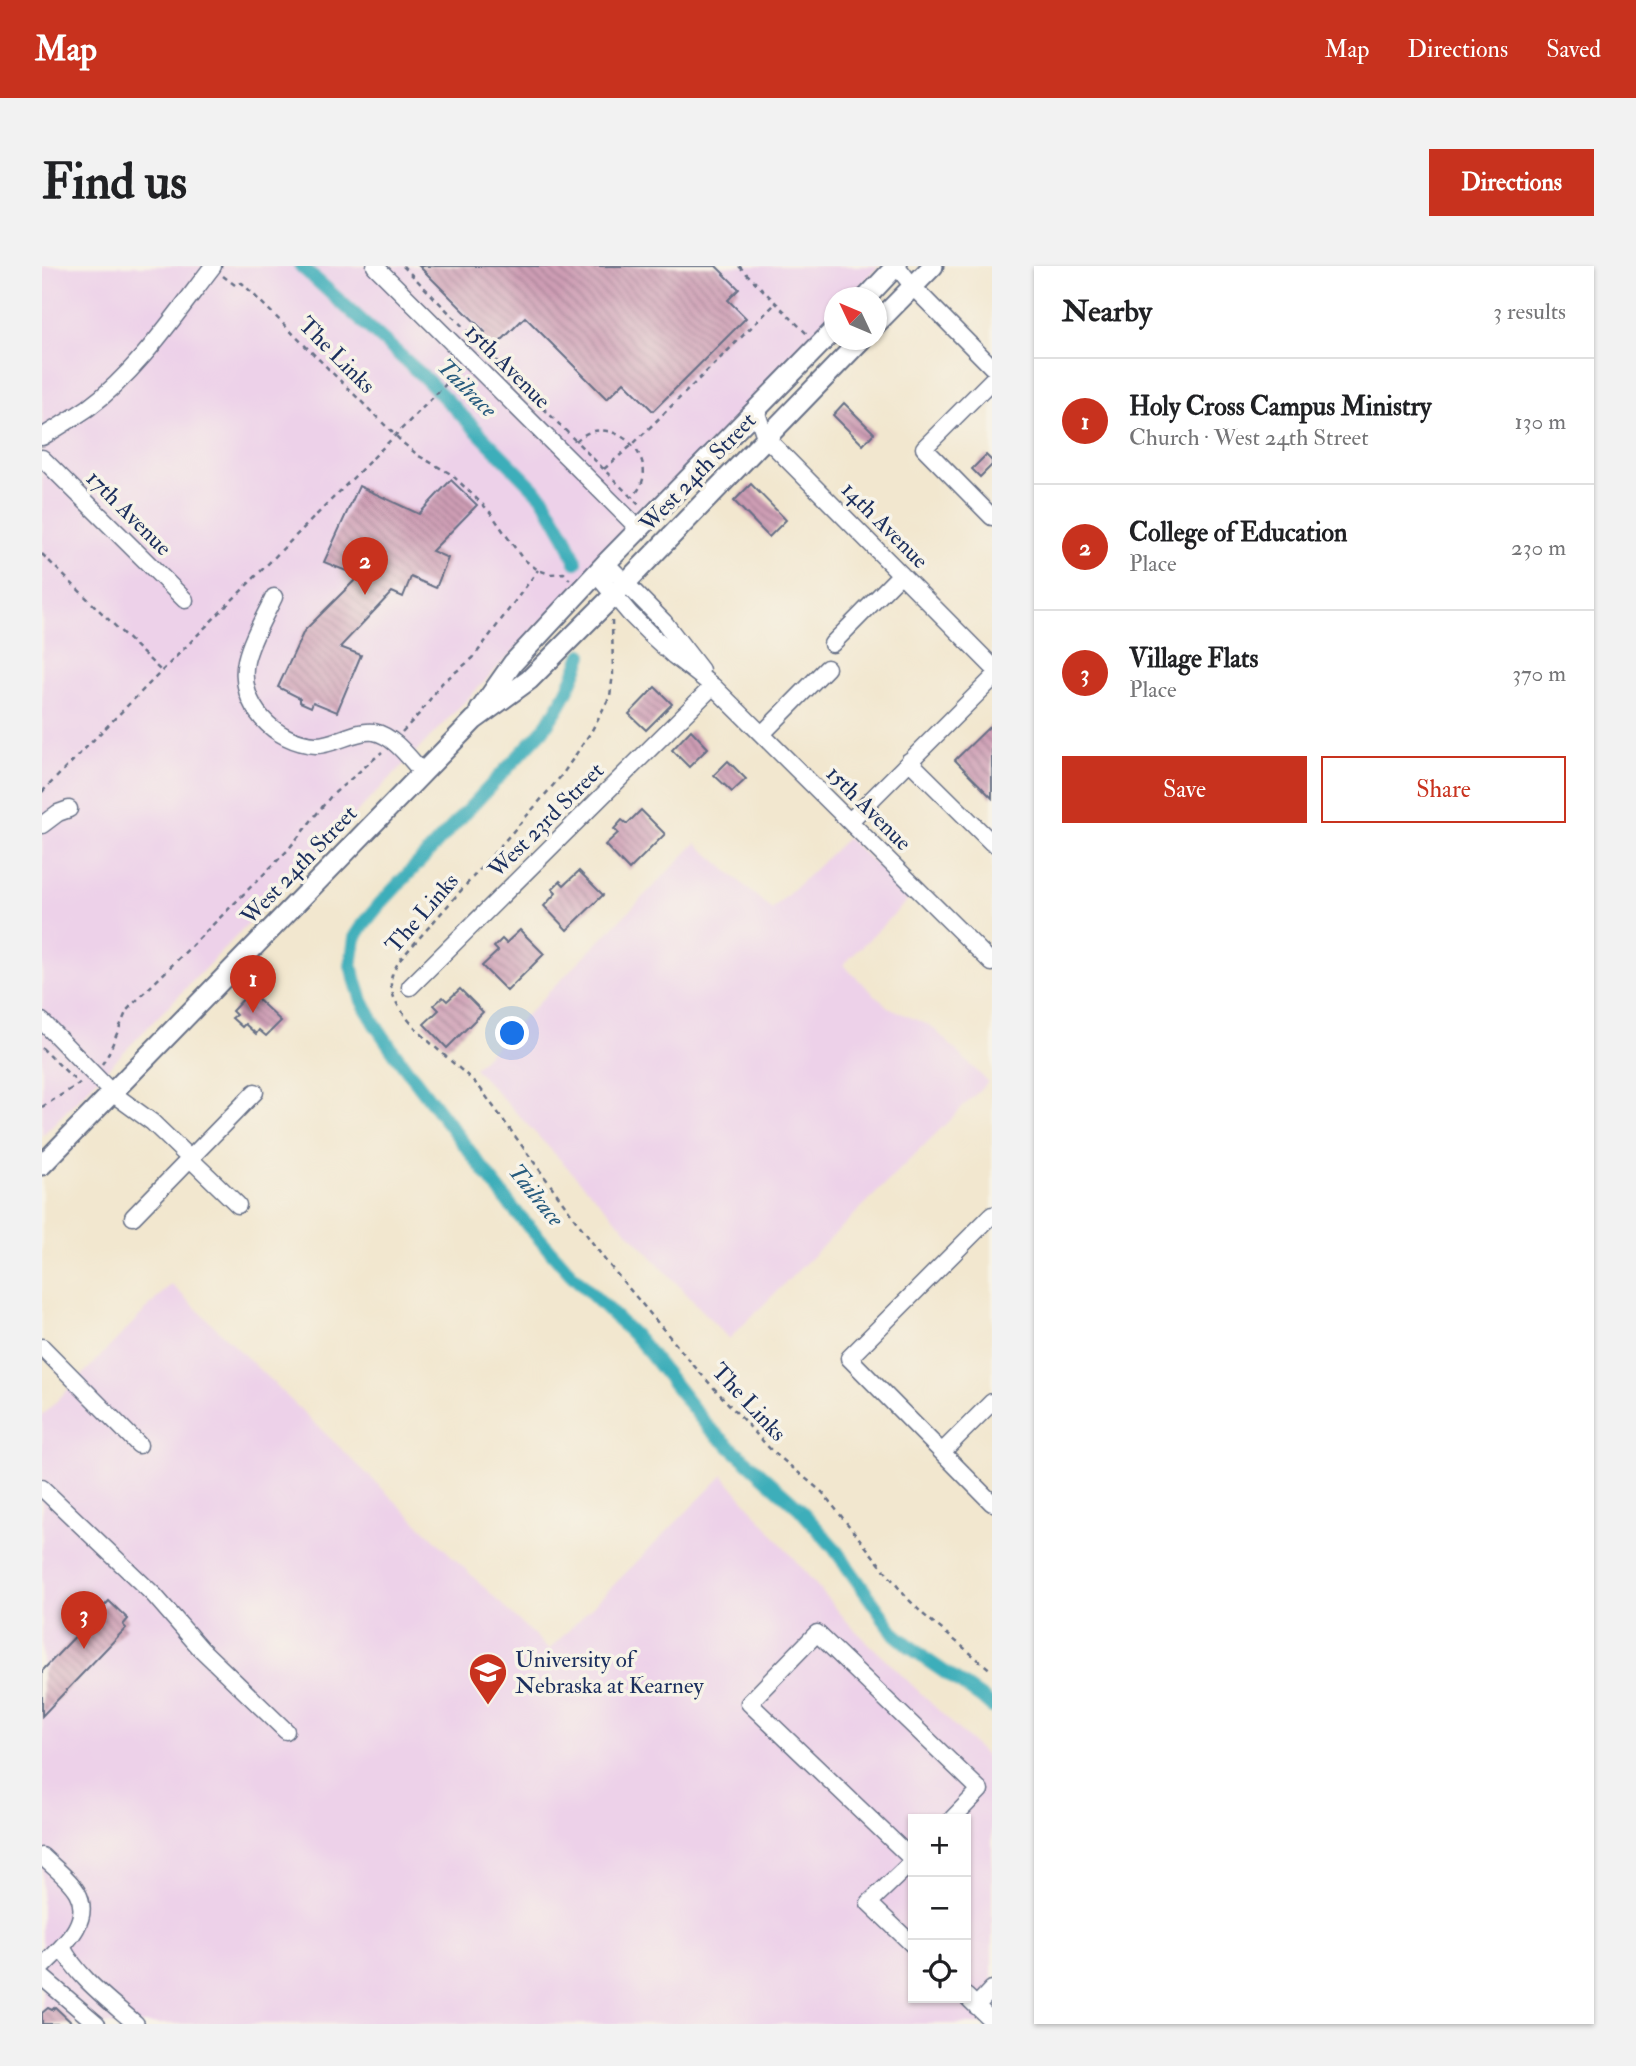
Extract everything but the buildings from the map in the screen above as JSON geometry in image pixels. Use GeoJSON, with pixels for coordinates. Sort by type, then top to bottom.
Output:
{"type":"FeatureCollection","features":[{"type":"Feature","properties":{"kind":"main road"},"geometry":{"type":"LineString","coordinates":[[877,287],[897,266]]}},
{"type":"Feature","properties":{"kind":"main road"},"geometry":{"type":"LineString","coordinates":[[887,314],[933,266]]}},
{"type":"Feature","properties":{"kind":"main road","name":"West 24th Street"},"geometry":{"type":"LineString","coordinates":[[474,720],[513,663],[639,529],[824,341]]}},
{"type":"Feature","properties":{"kind":"main road","name":"West 24th Street"},"geometry":{"type":"LineString","coordinates":[[42,1165],[474,720],[529,680],[851,350]]}},
{"type":"Feature","properties":{"kind":"street"},"geometry":{"type":"LineString","coordinates":[[42,437],[90,407],[127,373],[213,266]]}},
{"type":"Feature","properties":{"kind":"street","name":"15th Avenue"},"geometry":{"type":"LineString","coordinates":[[375,266],[639,529]]}},
{"type":"Feature","properties":{"kind":"street"},"geometry":{"type":"LineString","coordinates":[[897,266],[992,368]]}},
{"type":"Feature","properties":{"kind":"street"},"geometry":{"type":"LineString","coordinates":[[992,380],[924,449],[992,517]]}},
{"type":"Feature","properties":{"kind":"street","name":"14th Avenue"},"geometry":{"type":"LineString","coordinates":[[756,410],[765,437],[992,666]]}},
{"type":"Feature","properties":{"kind":"street","name":"17th Avenue"},"geometry":{"type":"LineString","coordinates":[[42,458],[185,600]]}},
{"type":"Feature","properties":{"kind":"street","name":"15th Avenue"},"geometry":{"type":"LineString","coordinates":[[601,569],[613,595],[630,614],[667,649],[713,686],[992,964]]}},
{"type":"Feature","properties":{"kind":"street"},"geometry":{"type":"LineString","coordinates":[[832,644],[901,574]]}},
{"type":"Feature","properties":{"kind":"street"},"geometry":{"type":"LineString","coordinates":[[274,597],[246,664],[247,691],[260,716],[283,736],[318,745],[373,732],[392,741],[423,773]]}},
{"type":"Feature","properties":{"kind":"street"},"geometry":{"type":"LineString","coordinates":[[762,734],[827,668]]}},
{"type":"Feature","properties":{"kind":"street"},"geometry":{"type":"LineString","coordinates":[[850,821],[992,679]]}},
{"type":"Feature","properties":{"kind":"street","name":"West 23rd Street"},"geometry":{"type":"LineString","coordinates":[[410,987],[713,686]]}},
{"type":"Feature","properties":{"kind":"street"},"geometry":{"type":"LineString","coordinates":[[909,761],[992,843]]}},
{"type":"Feature","properties":{"kind":"street"},"geometry":{"type":"LineString","coordinates":[[42,825],[58,813],[69,809]]}},
{"type":"Feature","properties":{"kind":"street"},"geometry":{"type":"LineString","coordinates":[[42,1021],[112,1093],[149,1119],[238,1205]]}},
{"type":"Feature","properties":{"kind":"street"},"geometry":{"type":"LineString","coordinates":[[133,1217],[255,1092]]}},
{"type":"Feature","properties":{"kind":"street"},"geometry":{"type":"LineString","coordinates":[[992,1215],[849,1358],[992,1503]]}},
{"type":"Feature","properties":{"kind":"street"},"geometry":{"type":"LineString","coordinates":[[42,1347],[139,1445]]}},
{"type":"Feature","properties":{"kind":"street"},"geometry":{"type":"LineString","coordinates":[[942,1452],[992,1402]]}},
{"type":"Feature","properties":{"kind":"street"},"geometry":{"type":"LineString","coordinates":[[42,1488],[154,1595],[201,1649],[286,1731]]}},
{"type":"Feature","properties":{"kind":"street"},"geometry":{"type":"LineString","coordinates":[[908,1855],[749,1703],[817,1633],[980,1790],[957,1814]]}},
{"type":"Feature","properties":{"kind":"street"},"geometry":{"type":"LineString","coordinates":[[42,1856],[77,1892],[81,1910],[78,1926],[42,1967]]}},
{"type":"Feature","properties":{"kind":"street"},"geometry":{"type":"LineString","coordinates":[[908,1865],[869,1903],[908,1940]]}},
{"type":"Feature","properties":{"kind":"street"},"geometry":{"type":"LineString","coordinates":[[62,1947],[67,1958],[136,2024]]}},
{"type":"Feature","properties":{"kind":"street"},"geometry":{"type":"LineString","coordinates":[[42,1977],[97,2024]]}},
{"type":"Feature","properties":{"kind":"street"},"geometry":{"type":"LineString","coordinates":[[992,1990],[971,2001],[992,2021]]}},
{"type":"Feature","properties":{"kind":"path","name":"The Links"},"geometry":{"type":"LineString","coordinates":[[213,266],[235,285],[242,283],[419,456],[451,474],[489,512],[522,558],[550,574],[564,573],[581,590]]}},
{"type":"Feature","properties":{"kind":"path"},"geometry":{"type":"LineString","coordinates":[[403,266],[643,509]]}},
{"type":"Feature","properties":{"kind":"path"},"geometry":{"type":"LineString","coordinates":[[739,266],[811,337]]}},
{"type":"Feature","properties":{"kind":"path"},"geometry":{"type":"LineString","coordinates":[[604,469],[631,446],[776,303]]}},
{"type":"Feature","properties":{"kind":"path"},"geometry":{"type":"LineString","coordinates":[[42,792],[454,376]]}},
{"type":"Feature","properties":{"kind":"path"},"geometry":{"type":"LineString","coordinates":[[576,441],[590,432],[607,430],[618,434],[631,446],[645,471],[640,487],[631,497]]}},
{"type":"Feature","properties":{"kind":"path"},"geometry":{"type":"LineString","coordinates":[[42,554],[162,672]]}},
{"type":"Feature","properties":{"kind":"path"},"geometry":{"type":"LineString","coordinates":[[42,1107],[94,1075],[107,1057],[127,1010],[287,851],[331,796],[376,759],[420,713],[442,682],[473,658],[538,569]]}},
{"type":"Feature","properties":{"kind":"path","name":"The Links"},"geometry":{"type":"LineString","coordinates":[[613,595],[613,674],[610,696],[591,732],[562,775],[399,961],[391,981],[393,991],[408,1020],[480,1088],[605,1260],[717,1393],[771,1450],[822,1492],[906,1597],[992,1671]]}},
{"type":"Feature","properties":{"kind":"path"},"geometry":{"type":"LineString","coordinates":[[42,1048],[79,1084]]}},
{"type":"Feature","properties":{"kind":"shaded area"},"geometry":{"type":"Polygon","coordinates":[[[42,266],[879,266],[859,287],[824,287],[824,324],[479,687],[42,1136],[42,266]]]}},
{"type":"Feature","properties":{"kind":"shaded area"},"geometry":{"type":"Polygon","coordinates":[[[847,838],[911,897],[843,965],[889,1008],[931,1026],[988,1082],[729,1339],[474,1068],[696,843],[772,910],[847,838]]]}},
{"type":"Feature","properties":{"kind":"shaded area","name":"University of Nebraska at Kearney"},"geometry":{"type":"Polygon","coordinates":[[[171,1284],[549,1650],[723,1475],[851,1626],[992,1762],[992,2024],[42,2024],[42,1416],[171,1284]]]}},
{"type":"Feature","properties":{"kind":"waterway","name":"Tailrace"},"geometry":{"type":"LineString","coordinates":[[301,266],[425,378],[543,498],[566,538],[576,562]]}},
{"type":"Feature","properties":{"kind":"waterway","name":"Tailrace"},"geometry":{"type":"LineString","coordinates":[[582,655],[565,695],[542,731],[363,925],[355,938],[351,966],[362,1001],[396,1055],[515,1211],[571,1274],[639,1340],[708,1427],[799,1508],[834,1548],[895,1634],[992,1707]]}},
{"type":"Feature","properties":{"kind":"place","name":"College of Education"},"geometry":{"type":"Point","coordinates":[365,595]}},
{"type":"Feature","properties":{"kind":"place","name":"Holy Cross Campus Ministry"},"geometry":{"type":"Point","coordinates":[253,1013]}},
{"type":"Feature","properties":{"kind":"place","name":"Village Flats"},"geometry":{"type":"Point","coordinates":[84,1649]}},
{"type":"Feature","properties":{"kind":"place","name":"University of Nebraska at Kearney"},"geometry":{"type":"Point","coordinates":[488,1706]}}]}
